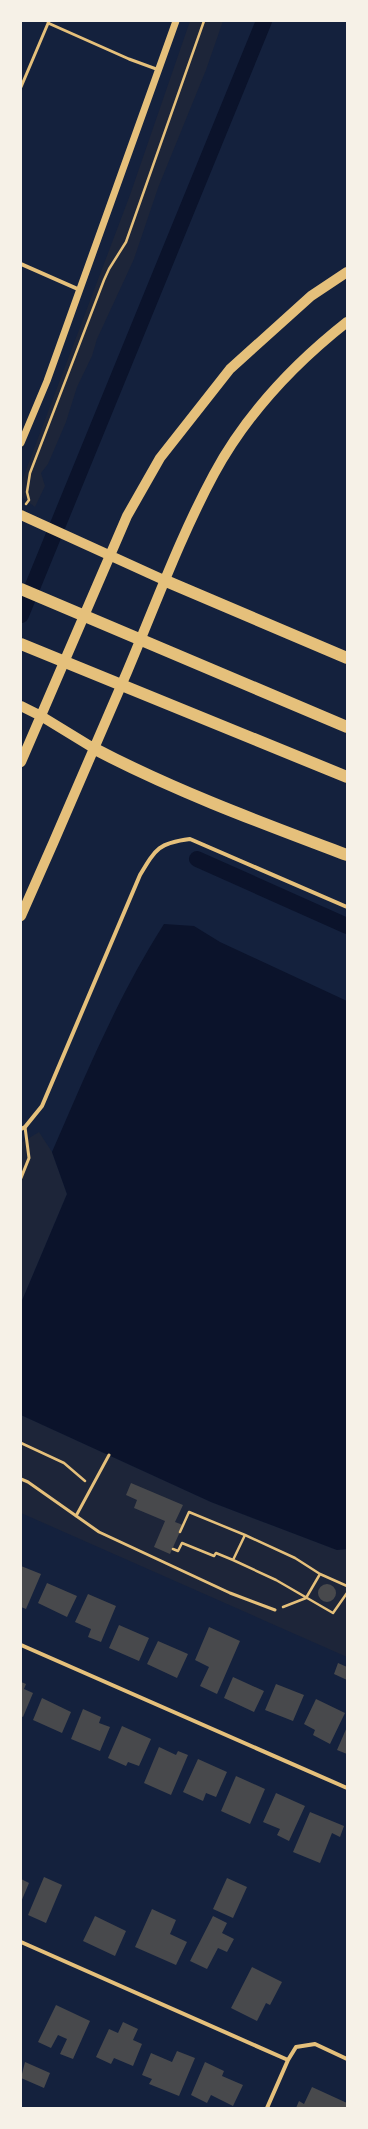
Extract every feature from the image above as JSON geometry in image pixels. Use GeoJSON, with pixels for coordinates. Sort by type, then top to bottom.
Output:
{"type":"FeatureCollection","features":[{"type":"Feature","properties":{"kind":"highway"},"geometry":{"type":"LineString","coordinates":[[166,581],[347,658]]}},
{"type":"Feature","properties":{"kind":"highway"},"geometry":{"type":"LineString","coordinates":[[21,589],[347,727]]}},
{"type":"Feature","properties":{"kind":"highway"},"geometry":{"type":"LineString","coordinates":[[21,644],[347,777]]}},
{"type":"Feature","properties":{"kind":"highway"},"geometry":{"type":"LineString","coordinates":[[95,749],[119,762],[238,813],[347,855]]}},
{"type":"Feature","properties":{"kind":"main road"},"geometry":{"type":"LineString","coordinates":[[21,762],[130,509],[160,458],[230,369],[310,296],[347,272]]}},
{"type":"Feature","properties":{"kind":"main road"},"geometry":{"type":"LineString","coordinates":[[21,916],[95,749],[184,535],[215,472],[241,432],[274,389],[322,342],[347,322]]}},
{"type":"Feature","properties":{"kind":"main road"},"geometry":{"type":"LineString","coordinates":[[25,517],[110,554],[166,581]]}},
{"type":"Feature","properties":{"kind":"main road"},"geometry":{"type":"LineString","coordinates":[[21,706],[41,716],[95,749]]}},
{"type":"Feature","properties":{"kind":"street"},"geometry":{"type":"LineString","coordinates":[[21,443],[47,381],[176,21]]}},
{"type":"Feature","properties":{"kind":"street"},"geometry":{"type":"LineString","coordinates":[[21,264],[80,290]]}},
{"type":"Feature","properties":{"kind":"street"},"geometry":{"type":"LineString","coordinates":[[23,1128],[42,1106],[140,874],[153,853],[169,842],[190,838],[347,907]]}},
{"type":"Feature","properties":{"kind":"street"},"geometry":{"type":"LineString","coordinates":[[21,1646],[347,1788]]}},
{"type":"Feature","properties":{"kind":"street"},"geometry":{"type":"LineString","coordinates":[[21,1942],[288,2060]]}},
{"type":"Feature","properties":{"kind":"street"},"geometry":{"type":"LineString","coordinates":[[267,2108],[288,2060],[296,2047],[315,2044],[347,2059]]}},
{"type":"Feature","properties":{"kind":"lane"},"geometry":{"type":"LineString","coordinates":[[21,86],[48,22],[129,60],[159,70]]}},
{"type":"Feature","properties":{"kind":"lane"},"geometry":{"type":"LineString","coordinates":[[21,1178],[29,1158],[23,1128]]}},
{"type":"Feature","properties":{"kind":"lane"},"geometry":{"type":"LineString","coordinates":[[76,1516],[109,1456]]}},
{"type":"Feature","properties":{"kind":"lane"},"geometry":{"type":"LineString","coordinates":[[21,1479],[28,1482],[98,1532],[230,1593],[275,1610]]}},
{"type":"Feature","properties":{"kind":"path"},"geometry":{"type":"LineString","coordinates":[[27,502],[29,500],[27,492],[30,473],[106,274],[126,242],[204,21]]}},
{"type":"Feature","properties":{"kind":"path"},"geometry":{"type":"LineString","coordinates":[[21,1443],[64,1463],[92,1487]]}},
{"type":"Feature","properties":{"kind":"path"},"geometry":{"type":"LineString","coordinates":[[180,1532],[189,1512],[295,1558],[320,1574],[347,1586]]}},
{"type":"Feature","properties":{"kind":"path"},"geometry":{"type":"LineString","coordinates":[[233,1560],[245,1535]]}},
{"type":"Feature","properties":{"kind":"path"},"geometry":{"type":"LineString","coordinates":[[172,1549],[178,1551],[182,1543],[214,1556],[216,1553],[276,1580],[333,1613],[347,1592]]}},
{"type":"Feature","properties":{"kind":"path"},"geometry":{"type":"LineString","coordinates":[[275,1610],[306,1598],[320,1574]]}},
{"type":"Feature","properties":{"kind":"shaded area"},"geometry":{"type":"Polygon","coordinates":[[[190,21],[223,21],[206,70],[158,188],[134,259],[97,339],[92,356],[77,387],[66,422],[48,464],[41,473],[45,486],[35,507],[23,498],[21,490],[23,478],[130,195],[190,21]]]}},
{"type":"Feature","properties":{"kind":"shaded area"},"geometry":{"type":"Polygon","coordinates":[[[164,924],[194,926],[220,942],[347,1001],[347,1549],[337,1550],[211,1502],[21,1415],[21,1303],[67,1194],[52,1152],[117,1007],[147,951],[164,924]]]}},
{"type":"Feature","properties":{"kind":"shaded area"},"geometry":{"type":"Polygon","coordinates":[[[39,1132],[52,1152],[67,1194],[21,1303],[21,1143],[39,1132]]]}},
{"type":"Feature","properties":{"kind":"shaded area"},"geometry":{"type":"Polygon","coordinates":[[[21,1415],[211,1502],[337,1550],[347,1549],[347,1657],[21,1513],[21,1415]]]}},
{"type":"Feature","properties":{"kind":"building"},"geometry":{"type":"Polygon","coordinates":[[[131,1483],[183,1505],[175,1522],[183,1525],[170,1554],[154,1547],[165,1521],[134,1508],[137,1500],[126,1495],[131,1483]]]}},
{"type":"Feature","properties":{"kind":"building"},"geometry":{"type":"Polygon","coordinates":[[[21,1566],[41,1574],[26,1609],[21,1607],[21,1566]]]}},
{"type":"Feature","properties":{"kind":"building"},"geometry":{"type":"Polygon","coordinates":[[[47,1583],[77,1596],[67,1617],[38,1603],[47,1583]]]}},
{"type":"Feature","properties":{"kind":"building"},"geometry":{"type":"Polygon","coordinates":[[[327,1584],[333,1587],[336,1593],[333,1599],[327,1602],[321,1599],[318,1593],[321,1587],[327,1584]]]}},
{"type":"Feature","properties":{"kind":"building"},"geometry":{"type":"Polygon","coordinates":[[[88,1594],[116,1606],[101,1642],[88,1637],[91,1629],[75,1622],[88,1594]]]}},
{"type":"Feature","properties":{"kind":"building"},"geometry":{"type":"Polygon","coordinates":[[[119,1625],[149,1638],[139,1661],[109,1648],[119,1625]]]}},
{"type":"Feature","properties":{"kind":"building"},"geometry":{"type":"Polygon","coordinates":[[[209,1627],[240,1641],[217,1694],[200,1686],[209,1667],[195,1660],[209,1627]]]}},
{"type":"Feature","properties":{"kind":"building"},"geometry":{"type":"Polygon","coordinates":[[[158,1641],[188,1654],[177,1678],[147,1664],[158,1641]]]}},
{"type":"Feature","properties":{"kind":"building"},"geometry":{"type":"Polygon","coordinates":[[[338,1663],[347,1667],[347,1680],[334,1674],[338,1663]]]}},
{"type":"Feature","properties":{"kind":"building"},"geometry":{"type":"Polygon","coordinates":[[[233,1677],[264,1691],[254,1712],[224,1698],[233,1677]]]}},
{"type":"Feature","properties":{"kind":"building"},"geometry":{"type":"Polygon","coordinates":[[[21,1682],[26,1684],[24,1689],[33,1693],[23,1717],[21,1716],[21,1682]]]}},
{"type":"Feature","properties":{"kind":"building"},"geometry":{"type":"Polygon","coordinates":[[[276,1684],[304,1695],[293,1721],[265,1710],[276,1684]]]}},
{"type":"Feature","properties":{"kind":"building"},"geometry":{"type":"Polygon","coordinates":[[[42,1698],[71,1712],[62,1733],[33,1720],[42,1698]]]}},
{"type":"Feature","properties":{"kind":"building"},"geometry":{"type":"Polygon","coordinates":[[[316,1699],[345,1713],[330,1744],[313,1735],[315,1730],[304,1724],[316,1699]]]}},
{"type":"Feature","properties":{"kind":"building"},"geometry":{"type":"Polygon","coordinates":[[[83,1709],[101,1717],[99,1723],[110,1727],[100,1751],[71,1739],[83,1709]]]}},
{"type":"Feature","properties":{"kind":"building"},"geometry":{"type":"Polygon","coordinates":[[[122,1726],[151,1739],[139,1766],[128,1762],[126,1766],[108,1758],[122,1726]]]}},
{"type":"Feature","properties":{"kind":"building"},"geometry":{"type":"Polygon","coordinates":[[[347,1727],[347,1754],[337,1750],[347,1727]]]}},
{"type":"Feature","properties":{"kind":"building"},"geometry":{"type":"Polygon","coordinates":[[[159,1747],[176,1755],[178,1751],[188,1755],[171,1795],[144,1783],[159,1747]]]}},
{"type":"Feature","properties":{"kind":"building"},"geometry":{"type":"Polygon","coordinates":[[[198,1759],[227,1772],[216,1797],[206,1793],[203,1801],[183,1792],[198,1759]]]}},
{"type":"Feature","properties":{"kind":"building"},"geometry":{"type":"Polygon","coordinates":[[[236,1776],[265,1789],[250,1824],[221,1811],[236,1776]]]}},
{"type":"Feature","properties":{"kind":"building"},"geometry":{"type":"Polygon","coordinates":[[[276,1793],[305,1806],[289,1841],[277,1835],[280,1829],[263,1822],[276,1793]]]}},
{"type":"Feature","properties":{"kind":"building"},"geometry":{"type":"Polygon","coordinates":[[[310,1812],[344,1826],[340,1837],[332,1833],[320,1863],[293,1852],[310,1812]]]}},
{"type":"Feature","properties":{"kind":"building"},"geometry":{"type":"Polygon","coordinates":[[[44,1877],[62,1885],[46,1923],[28,1915],[44,1877]]]}},
{"type":"Feature","properties":{"kind":"building"},"geometry":{"type":"Polygon","coordinates":[[[227,1878],[247,1887],[233,1918],[213,1909],[227,1878]]]}},
{"type":"Feature","properties":{"kind":"building"},"geometry":{"type":"Polygon","coordinates":[[[21,1879],[29,1883],[21,1902],[21,1879]]]}},
{"type":"Feature","properties":{"kind":"building"},"geometry":{"type":"Polygon","coordinates":[[[152,1909],[176,1920],[170,1934],[187,1942],[176,1965],[135,1947],[152,1909]]]}},
{"type":"Feature","properties":{"kind":"building"},"geometry":{"type":"Polygon","coordinates":[[[95,1916],[126,1931],[115,1956],[83,1941],[95,1916]]]}},
{"type":"Feature","properties":{"kind":"building"},"geometry":{"type":"Polygon","coordinates":[[[213,1916],[227,1923],[222,1933],[234,1939],[227,1952],[218,1948],[207,1969],[190,1961],[213,1916]]]}},
{"type":"Feature","properties":{"kind":"building"},"geometry":{"type":"Polygon","coordinates":[[[252,1967],[282,1982],[270,2005],[266,2003],[257,2021],[231,2008],[252,1967]]]}},
{"type":"Feature","properties":{"kind":"building"},"geometry":{"type":"Polygon","coordinates":[[[56,2005],[90,2021],[73,2059],[60,2054],[67,2039],[58,2035],[51,2048],[38,2042],[56,2005]]]}},
{"type":"Feature","properties":{"kind":"building"},"geometry":{"type":"Polygon","coordinates":[[[123,2022],[138,2029],[133,2040],[142,2044],[133,2066],[114,2058],[111,2064],[96,2057],[109,2029],[118,2033],[123,2022]]]}},
{"type":"Feature","properties":{"kind":"building"},"geometry":{"type":"Polygon","coordinates":[[[177,2051],[195,2058],[179,2096],[149,2084],[152,2079],[142,2075],[151,2053],[172,2062],[177,2051]]]}},
{"type":"Feature","properties":{"kind":"building"},"geometry":{"type":"Polygon","coordinates":[[[25,2062],[50,2073],[44,2088],[21,2078],[25,2062]]]}},
{"type":"Feature","properties":{"kind":"building"},"geometry":{"type":"Polygon","coordinates":[[[205,2062],[224,2071],[222,2076],[243,2085],[233,2106],[211,2095],[207,2103],[191,2095],[205,2062]]]}},
{"type":"Feature","properties":{"kind":"building"},"geometry":{"type":"Polygon","coordinates":[[[312,2087],[347,2103],[347,2108],[296,2108],[299,2101],[304,2104],[312,2087]]]}},
{"type":"Feature","properties":{"kind":"waterway"},"geometry":{"type":"LineString","coordinates":[[21,615],[264,21]]}},
{"type":"Feature","properties":{"kind":"waterway"},"geometry":{"type":"LineString","coordinates":[[197,859],[347,926]]}}]}
